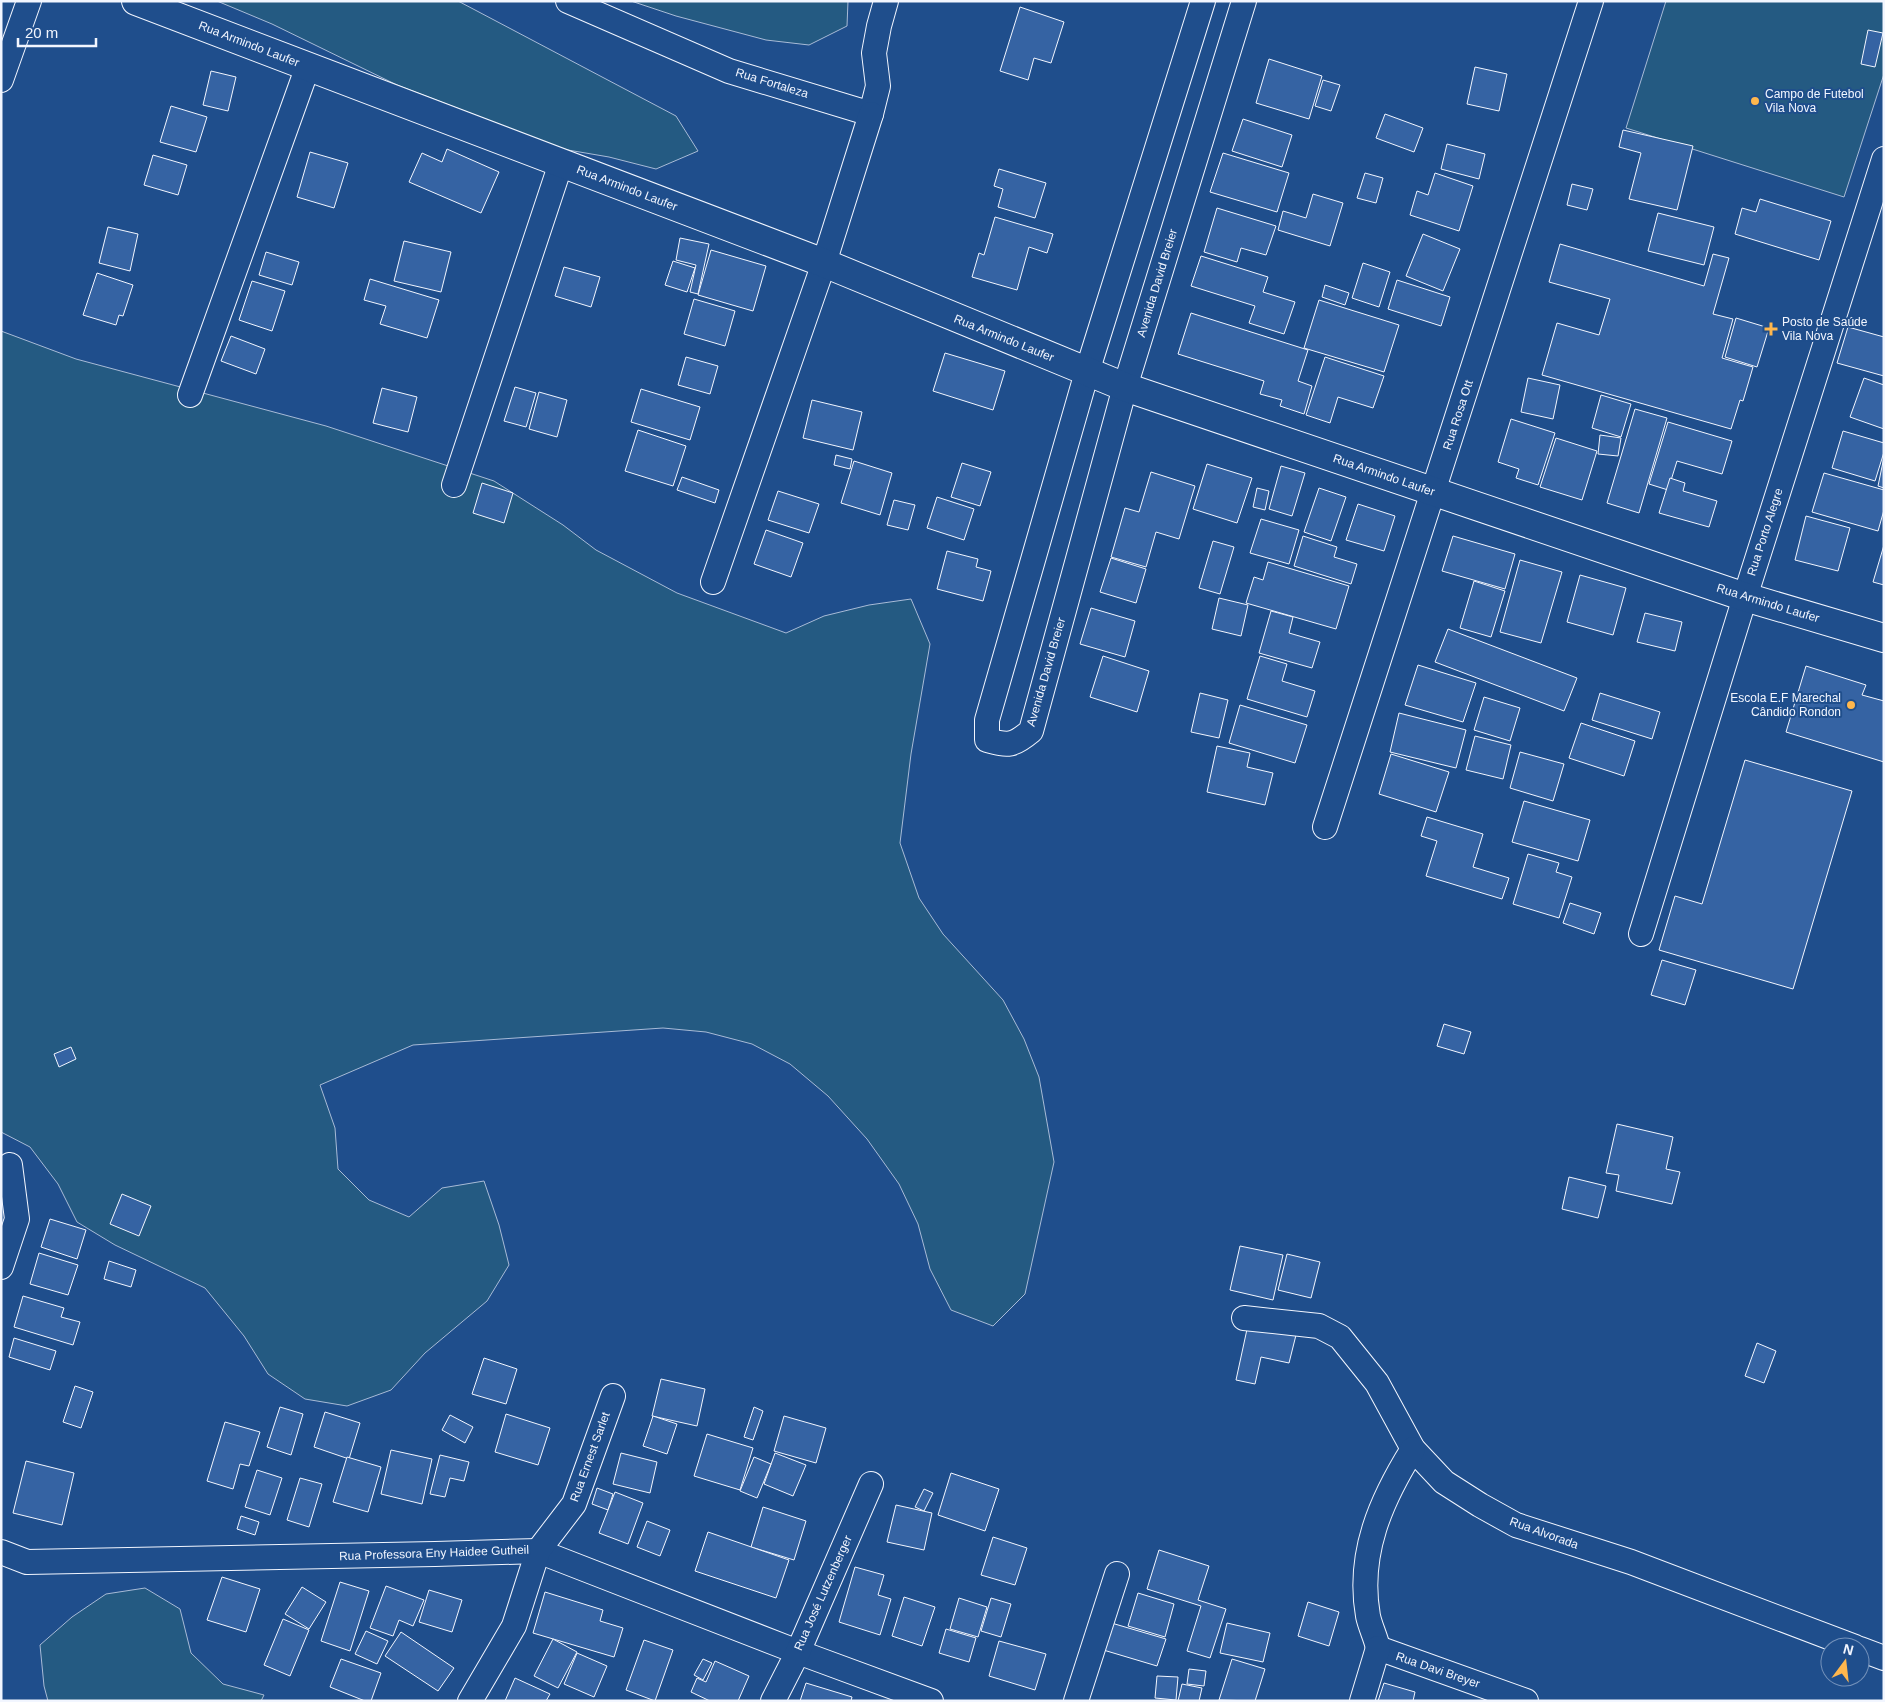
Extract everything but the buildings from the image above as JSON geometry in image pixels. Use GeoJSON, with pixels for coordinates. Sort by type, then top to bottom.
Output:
{"type":"FeatureCollection","features":[{"type":"Feature","properties":{"kind":"street"},"geometry":{"type":"LineString","coordinates":[[1,80],[29,1]]}},
{"type":"Feature","properties":{"kind":"street","name":"Rua Armindo Laufer"},"geometry":{"type":"LineString","coordinates":[[136,1],[824,263],[1125,387],[1745,597],[1884,638]]}},
{"type":"Feature","properties":{"kind":"street","name":"Rua Fortaleza"},"geometry":{"type":"LineString","coordinates":[[568,1],[729,71],[872,114]]}},
{"type":"Feature","properties":{"kind":"street"},"geometry":{"type":"LineString","coordinates":[[714,582],[824,263],[872,114],[878,86],[874,54],[878,26],[886,1]]}},
{"type":"Feature","properties":{"kind":"street","name":"Avenida David Breier"},"geometry":{"type":"LineString","coordinates":[[1203,1],[1087,372],[987,720],[987,740],[1003,744],[1018,742],[1031,731],[1125,387],[1244,1]]}},
{"type":"Feature","properties":{"kind":"street","name":"Rua Rosa Ott"},"geometry":{"type":"LineString","coordinates":[[1325,827],[1591,1]]}},
{"type":"Feature","properties":{"kind":"street"},"geometry":{"type":"LineString","coordinates":[[190,395],[308,66]]}},
{"type":"Feature","properties":{"kind":"street","name":"Rua Porto Alegre"},"geometry":{"type":"LineString","coordinates":[[1641,934],[1745,597],[1884,159]]}},
{"type":"Feature","properties":{"kind":"street"},"geometry":{"type":"LineString","coordinates":[[454,485],[561,163]]}},
{"type":"Feature","properties":{"kind":"street"},"geometry":{"type":"LineString","coordinates":[[1,1267],[17,1219],[10,1165]]}},
{"type":"Feature","properties":{"kind":"street","name":"Rua Alvorada"},"geometry":{"type":"LineString","coordinates":[[1244,1318],[1319,1326],[1340,1338],[1377,1383],[1413,1449],[1444,1482],[1516,1525],[1684,1581],[1829,1637]]}},
{"type":"Feature","properties":{"kind":"street","name":"Rua Ernest Sarlet"},"geometry":{"type":"LineString","coordinates":[[470,1701],[514,1626],[538,1550],[574,1504],[613,1396]]}},
{"type":"Feature","properties":{"kind":"street"},"geometry":{"type":"LineString","coordinates":[[1362,1701],[1378,1648],[1368,1618],[1364,1574],[1375,1523],[1394,1479],[1413,1449]]}},
{"type":"Feature","properties":{"kind":"street","name":"Rua José Lutzenberger"},"geometry":{"type":"LineString","coordinates":[[773,1701],[798,1652],[870,1484]]}},
{"type":"Feature","properties":{"kind":"street","name":"Rua Professora Eny Haidee Gutheil"},"geometry":{"type":"LineString","coordinates":[[1,1552],[28,1562],[538,1550],[798,1652],[931,1701]]}},
{"type":"Feature","properties":{"kind":"street"},"geometry":{"type":"LineString","coordinates":[[1076,1701],[1117,1574]]}},
{"type":"Feature","properties":{"kind":"street","name":"Rua Davi Breyer"},"geometry":{"type":"LineString","coordinates":[[1378,1648],[1521,1700]]}},
{"type":"Feature","properties":{"kind":"street"},"geometry":{"type":"LineString","coordinates":[[1870,1653],[1884,1658]]}},
{"type":"Feature","properties":{"kind":"shaded area"},"geometry":{"type":"Polygon","coordinates":[[[217,1],[458,1],[676,116],[698,151],[656,169],[609,157],[568,150],[525,138],[488,120],[397,85],[272,24],[217,1]]]}},
{"type":"Feature","properties":{"kind":"shaded area"},"geometry":{"type":"Polygon","coordinates":[[[631,1],[848,1],[847,26],[809,45],[766,40],[676,16],[631,1]]]}},
{"type":"Feature","properties":{"kind":"shaded area","name":"Campo de Futebol Vila Nova"},"geometry":{"type":"Polygon","coordinates":[[[1666,1],[1884,1],[1884,74],[1844,197],[1626,128],[1666,1]]]}},
{"type":"Feature","properties":{"kind":"shaded area"},"geometry":{"type":"Polygon","coordinates":[[[1,331],[76,359],[326,426],[494,481],[563,525],[596,550],[677,593],[786,633],[824,616],[869,605],[911,599],[930,644],[911,754],[900,843],[919,898],[943,934],[1003,1000],[1024,1039],[1039,1077],[1054,1162],[1025,1294],[993,1326],[951,1310],[930,1269],[918,1224],[899,1184],[867,1139],[828,1096],[790,1064],[752,1044],[706,1032],[663,1028],[413,1045],[320,1085],[335,1128],[338,1169],[369,1200],[409,1217],[442,1188],[484,1181],[499,1225],[509,1265],[487,1301],[425,1353],[391,1390],[347,1406],[305,1399],[268,1374],[244,1336],[205,1288],[115,1245],[77,1222],[58,1184],[30,1147],[1,1132],[1,331]]]}},
{"type":"Feature","properties":{"kind":"shaded area"},"geometry":{"type":"Polygon","coordinates":[[[145,1588],[180,1609],[191,1653],[223,1684],[264,1695],[261,1701],[48,1701],[44,1686],[40,1645],[72,1617],[106,1594],[145,1588]]]}},
{"type":"Feature","properties":{"kind":"place","name":"Campo de Futebol Vila Nova"},"geometry":{"type":"Point","coordinates":[1755,101]}},
{"type":"Feature","properties":{"kind":"place","name":"Posto de Saúde Vila Nova"},"geometry":{"type":"Point","coordinates":[1771,329]}},
{"type":"Feature","properties":{"kind":"place","name":"Escola E.F Marechal Cândido Rondon"},"geometry":{"type":"Point","coordinates":[1851,705]}}]}
